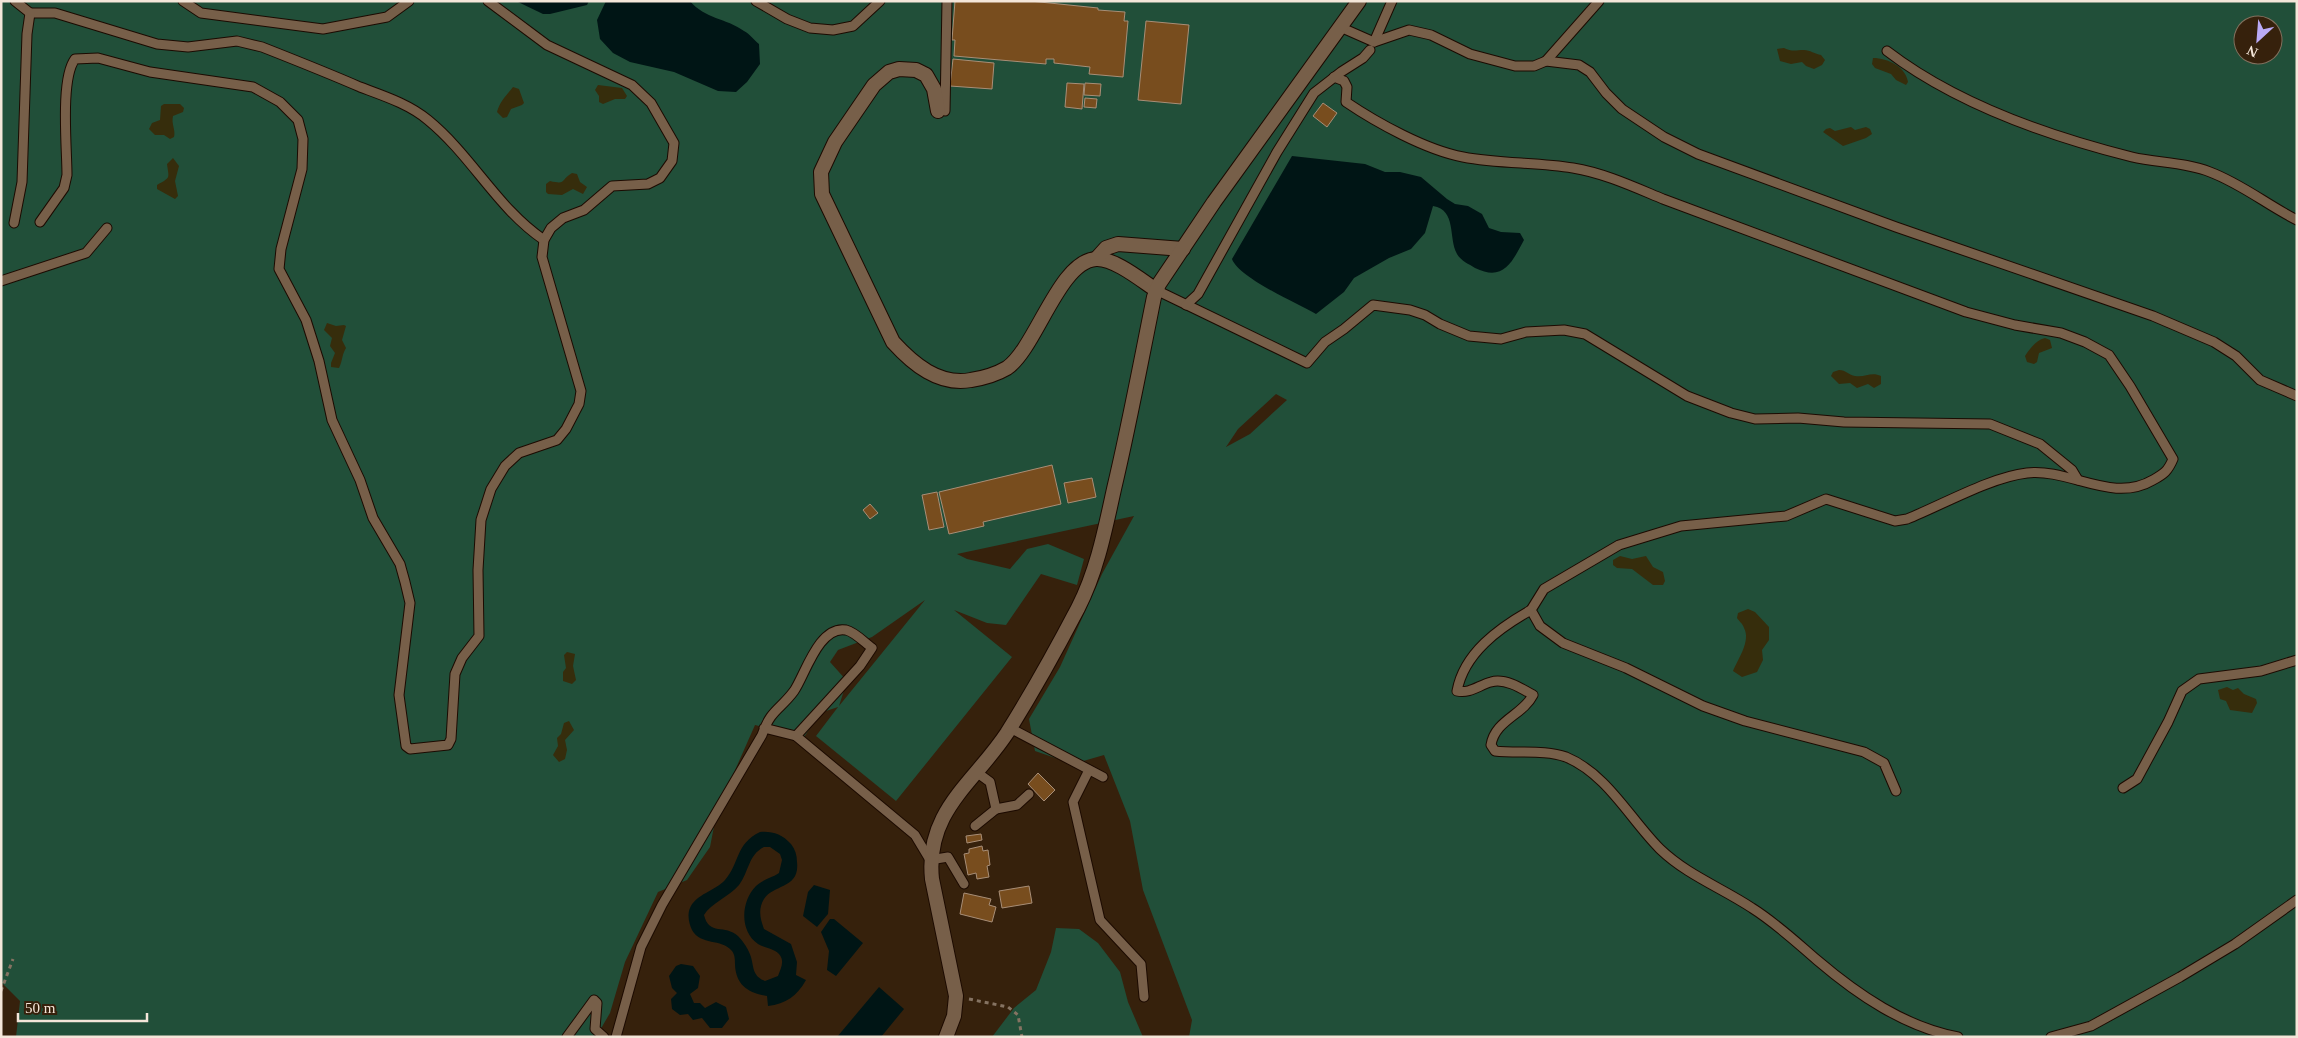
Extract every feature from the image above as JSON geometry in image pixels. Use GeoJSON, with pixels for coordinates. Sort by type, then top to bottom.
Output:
{"type":"FeatureCollection","features":[{"type":"Feature","properties":{"kind":"street"},"geometry":{"type":"LineString","coordinates":[[946,1037],[954,1016],[956,996],[930,860],[936,833],[958,793],[1010,728],[1079,607],[1098,560],[1156,290],[1183,248],[1359,1]]}},
{"type":"Feature","properties":{"kind":"street"},"geometry":{"type":"LineString","coordinates":[[942,111],[934,89],[926,76],[916,70],[899,69],[889,72],[874,85],[835,142],[821,172],[822,194],[893,342],[906,357],[923,370],[941,378],[964,382],[988,377],[1008,367],[1018,355],[1072,273],[1082,262],[1097,258],[1115,263],[1156,290]]}},
{"type":"Feature","properties":{"kind":"street"},"geometry":{"type":"LineString","coordinates":[[1097,258],[1106,248],[1118,244],[1183,248]]}},
{"type":"Feature","properties":{"kind":"lane"},"geometry":{"type":"LineString","coordinates":[[15,1],[30,13],[55,14],[157,44],[188,47],[237,41],[262,46],[404,104],[428,119],[448,139],[503,205],[524,226],[544,240]]}},
{"type":"Feature","properties":{"kind":"lane"},"geometry":{"type":"LineString","coordinates":[[183,1],[201,13],[323,29],[386,17],[409,1]]}},
{"type":"Feature","properties":{"kind":"lane"},"geometry":{"type":"LineString","coordinates":[[40,222],[64,188],[67,174],[66,86],[70,66],[75,59],[98,58],[150,72],[253,87],[280,102],[298,120],[303,139],[302,169],[281,249],[279,269],[306,320],[319,361],[332,420],[360,480],[373,518],[400,564],[405,582],[410,603],[399,695],[406,746],[410,748],[448,745],[451,739],[455,674],[462,658],[479,636],[478,579],[480,529],[491,489],[505,466],[519,453],[557,440],[566,429],[579,404],[581,391],[542,257],[544,240],[551,228],[563,218],[584,210],[612,186],[648,184],[660,178],[672,161],[674,143],[663,120],[651,103],[632,85],[547,45],[488,1]]}},
{"type":"Feature","properties":{"kind":"lane"},"geometry":{"type":"LineString","coordinates":[[756,1],[787,19],[810,28],[833,30],[853,26],[880,1]]}},
{"type":"Feature","properties":{"kind":"lane"},"geometry":{"type":"LineString","coordinates":[[942,111],[947,1]]}},
{"type":"Feature","properties":{"kind":"lane"},"geometry":{"type":"LineString","coordinates":[[1186,305],[1198,294],[1218,261],[1234,226],[1314,93],[1362,58],[1372,46],[1392,1]]}},
{"type":"Feature","properties":{"kind":"lane"},"geometry":{"type":"LineString","coordinates":[[1372,46],[1409,30],[1432,35],[1463,51],[1488,60],[1534,66],[1546,61],[1599,1]]}},
{"type":"Feature","properties":{"kind":"lane"},"geometry":{"type":"LineString","coordinates":[[14,223],[22,182],[27,34],[30,13]]}},
{"type":"Feature","properties":{"kind":"lane"},"geometry":{"type":"LineString","coordinates":[[1340,27],[1372,46]]}},
{"type":"Feature","properties":{"kind":"lane"},"geometry":{"type":"LineString","coordinates":[[1887,51],[1935,83],[1998,115],[2134,157],[2182,164],[2209,172],[2239,184],[2297,220]]}},
{"type":"Feature","properties":{"kind":"lane"},"geometry":{"type":"LineString","coordinates":[[1546,61],[1579,65],[1590,72],[1606,93],[1622,109],[1664,137],[1698,154],[1880,221],[2153,316],[2214,342],[2236,356],[2260,380],[2297,396]]}},
{"type":"Feature","properties":{"kind":"lane"},"geometry":{"type":"LineString","coordinates":[[1334,77],[1344,81],[1347,87],[1346,102],[1373,120],[1434,148],[1463,157],[1575,168],[1618,180],[1663,199],[1966,312],[2061,333],[2085,342],[2109,355],[2130,386],[2173,459],[2168,471],[2148,483],[2122,490],[2064,476],[2029,473],[2004,478],[1907,519],[1895,521],[1826,500],[1786,516],[1681,526],[1619,545],[1544,589],[1531,610],[1512,620],[1483,643],[1458,682],[1456,691],[1462,692],[1493,681],[1512,684],[1533,695],[1529,702],[1506,719],[1498,729],[1491,745],[1495,751],[1557,754],[1584,767],[1604,784],[1661,850],[1688,870],[1751,907],[1774,923],[1824,966],[1871,1002],[1934,1030],[1958,1037]]}},
{"type":"Feature","properties":{"kind":"lane"},"geometry":{"type":"LineString","coordinates":[[1,281],[86,253],[107,228]]}},
{"type":"Feature","properties":{"kind":"lane"},"geometry":{"type":"LineString","coordinates":[[1156,290],[1307,363],[1325,342],[1373,305],[1410,310],[1468,336],[1478,338],[1485,336],[1501,339],[1526,332],[1564,330],[1584,334],[1688,396],[1731,413],[1755,419],[1798,418],[1844,422],[1990,424],[2040,444],[2072,470],[2078,480]]}},
{"type":"Feature","properties":{"kind":"lane"},"geometry":{"type":"LineString","coordinates":[[1531,610],[1540,626],[1563,643],[1626,668],[1703,706],[1745,721],[1864,752],[1884,763],[1896,791]]}},
{"type":"Feature","properties":{"kind":"lane"},"geometry":{"type":"LineString","coordinates":[[616,1037],[641,947],[662,905],[767,720],[793,692],[816,650],[830,635],[839,630],[848,630],[872,648],[860,666],[796,736]]}},
{"type":"Feature","properties":{"kind":"lane"},"geometry":{"type":"LineString","coordinates":[[2123,788],[2137,779],[2182,691],[2199,679],[2262,671],[2297,660]]}},
{"type":"Feature","properties":{"kind":"lane"},"geometry":{"type":"LineString","coordinates":[[764,728],[796,736],[915,835],[930,860],[948,857],[964,884]]}},
{"type":"Feature","properties":{"kind":"lane"},"geometry":{"type":"LineString","coordinates":[[1010,728],[1104,777]]}},
{"type":"Feature","properties":{"kind":"lane"},"geometry":{"type":"LineString","coordinates":[[1089,770],[1072,802],[1100,920],[1141,964],[1144,997]]}},
{"type":"Feature","properties":{"kind":"lane"},"geometry":{"type":"LineString","coordinates":[[975,771],[990,782],[996,809]]}},
{"type":"Feature","properties":{"kind":"lane"},"geometry":{"type":"LineString","coordinates":[[976,826],[996,809],[1017,805],[1030,794]]}},
{"type":"Feature","properties":{"kind":"lane"},"geometry":{"type":"LineString","coordinates":[[2051,1037],[2091,1026],[2180,977],[2235,944],[2297,900]]}},
{"type":"Feature","properties":{"kind":"lane"},"geometry":{"type":"LineString","coordinates":[[567,1037],[594,1000],[597,1003],[594,1029],[604,1037]]}},
{"type":"Feature","properties":{"kind":"path"},"geometry":{"type":"LineString","coordinates":[[1,991],[14,959]]}},
{"type":"Feature","properties":{"kind":"path"},"geometry":{"type":"LineString","coordinates":[[956,996],[1008,1007],[1018,1015],[1022,1037]]}},
{"type":"Feature","properties":{"kind":"green space"},"geometry":{"type":"Polygon","coordinates":[[[1,1],[2297,1],[2297,1037],[1189,1037],[1192,1020],[1143,890],[1130,821],[1104,755],[1073,764],[1035,751],[1029,719],[1060,667],[1102,574],[1134,516],[957,554],[967,559],[1010,569],[1027,549],[1048,544],[1084,559],[1077,585],[1041,574],[1006,625],[987,623],[954,610],[1012,657],[896,801],[816,736],[838,707],[820,713],[804,737],[755,725],[717,811],[710,847],[687,880],[658,892],[625,962],[610,1013],[596,1037],[16,1037],[20,1001],[1,982],[1,1]],[[1276,394],[1238,429],[1226,447],[1250,434],[1287,400],[1276,394]],[[925,600],[872,637],[838,650],[830,662],[847,681],[839,706],[925,600]]]}},
{"type":"Feature","properties":{"kind":"green space"},"geometry":{"type":"Polygon","coordinates":[[[1056,928],[1079,929],[1098,943],[1120,972],[1128,1002],[1143,1037],[992,1037],[1014,1008],[1036,990],[1051,952],[1056,928]]]}},
{"type":"Feature","properties":{"kind":"sand"},"geometry":{"type":"Polygon","coordinates":[[[1777,49],[1808,51],[1821,55],[1825,60],[1822,65],[1814,69],[1802,62],[1791,64],[1780,61],[1777,49]]]}},
{"type":"Feature","properties":{"kind":"sand"},"geometry":{"type":"Polygon","coordinates":[[[1873,58],[1885,60],[1900,68],[1907,77],[1908,82],[1906,85],[1896,80],[1891,74],[1875,68],[1872,64],[1873,58]]]}},
{"type":"Feature","properties":{"kind":"sand"},"geometry":{"type":"Polygon","coordinates":[[[598,85],[622,88],[627,96],[625,99],[615,99],[603,104],[599,102],[599,96],[595,90],[598,85]]]}},
{"type":"Feature","properties":{"kind":"sand"},"geometry":{"type":"Polygon","coordinates":[[[513,87],[519,89],[524,103],[511,109],[507,117],[503,118],[497,112],[498,108],[513,87]]]}},
{"type":"Feature","properties":{"kind":"sand"},"geometry":{"type":"Polygon","coordinates":[[[164,104],[180,104],[184,108],[183,112],[173,116],[174,137],[170,139],[164,135],[155,135],[149,129],[152,123],[160,120],[161,106],[164,104]]]}},
{"type":"Feature","properties":{"kind":"sand"},"geometry":{"type":"Polygon","coordinates":[[[1851,127],[1855,130],[1866,127],[1870,129],[1872,134],[1843,146],[1823,132],[1830,128],[1835,131],[1851,127]]]}},
{"type":"Feature","properties":{"kind":"sand"},"geometry":{"type":"Polygon","coordinates":[[[173,158],[179,166],[175,181],[178,196],[175,199],[157,189],[157,185],[168,177],[167,164],[173,158]]]}},
{"type":"Feature","properties":{"kind":"sand"},"geometry":{"type":"Polygon","coordinates":[[[572,173],[577,174],[580,182],[587,187],[583,194],[573,189],[562,195],[548,194],[546,192],[546,184],[550,181],[561,182],[572,173]]]}},
{"type":"Feature","properties":{"kind":"sand"},"geometry":{"type":"Polygon","coordinates":[[[327,323],[336,326],[346,326],[342,340],[346,348],[339,368],[331,367],[335,353],[330,346],[332,338],[324,330],[327,323]]]}},
{"type":"Feature","properties":{"kind":"sand"},"geometry":{"type":"Polygon","coordinates":[[[2045,338],[2050,340],[2052,348],[2039,353],[2037,362],[2034,364],[2027,362],[2025,356],[2036,343],[2045,338]]]}},
{"type":"Feature","properties":{"kind":"sand"},"geometry":{"type":"Polygon","coordinates":[[[1839,370],[1855,376],[1871,374],[1881,376],[1881,384],[1874,388],[1868,384],[1857,388],[1850,383],[1839,384],[1831,376],[1833,372],[1839,370]]]}},
{"type":"Feature","properties":{"kind":"sand"},"geometry":{"type":"Polygon","coordinates":[[[1620,556],[1632,559],[1646,556],[1653,567],[1663,572],[1665,581],[1663,585],[1653,585],[1632,569],[1617,568],[1613,565],[1613,560],[1620,556]]]}},
{"type":"Feature","properties":{"kind":"sand"},"geometry":{"type":"Polygon","coordinates":[[[1748,609],[1755,612],[1769,627],[1769,640],[1762,650],[1763,660],[1757,672],[1742,677],[1733,671],[1746,639],[1746,633],[1737,618],[1738,613],[1748,609]]]}},
{"type":"Feature","properties":{"kind":"sand"},"geometry":{"type":"Polygon","coordinates":[[[567,652],[575,654],[573,666],[576,680],[572,684],[563,681],[563,672],[566,668],[564,655],[567,652]]]}},
{"type":"Feature","properties":{"kind":"sand"},"geometry":{"type":"Polygon","coordinates":[[[2227,687],[2233,690],[2238,688],[2244,694],[2256,699],[2257,703],[2252,713],[2230,710],[2226,701],[2220,699],[2218,690],[2227,687]]]}},
{"type":"Feature","properties":{"kind":"sand"},"geometry":{"type":"Polygon","coordinates":[[[569,721],[574,730],[565,740],[567,750],[565,759],[559,762],[553,755],[558,746],[557,738],[561,734],[564,723],[569,721]]]}},
{"type":"Feature","properties":{"kind":"shaded area"},"geometry":{"type":"Polygon","coordinates":[[[516,1],[589,1],[587,5],[543,14],[516,1]]]}},
{"type":"Feature","properties":{"kind":"shaded area"},"geometry":{"type":"Polygon","coordinates":[[[606,1],[690,1],[709,15],[730,23],[750,35],[759,44],[760,64],[747,82],[736,92],[718,91],[674,72],[630,62],[613,53],[600,39],[597,20],[606,1]]]}},
{"type":"Feature","properties":{"kind":"shaded area"},"geometry":{"type":"Polygon","coordinates":[[[1292,156],[1365,164],[1385,172],[1400,172],[1421,177],[1455,204],[1468,206],[1482,214],[1489,228],[1501,232],[1520,233],[1524,240],[1506,268],[1493,273],[1485,272],[1475,268],[1457,254],[1446,213],[1433,206],[1425,233],[1411,249],[1389,258],[1354,278],[1344,292],[1316,314],[1257,282],[1245,274],[1232,259],[1292,156]]]}},
{"type":"Feature","properties":{"kind":"shaded area"},"geometry":{"type":"Polygon","coordinates":[[[760,832],[769,832],[780,836],[792,846],[796,852],[797,859],[795,877],[791,882],[768,894],[762,903],[760,914],[764,929],[791,944],[797,962],[796,975],[806,980],[799,991],[786,1001],[768,1006],[767,996],[754,993],[741,983],[736,972],[735,958],[732,951],[722,944],[700,938],[692,930],[689,919],[689,911],[693,903],[725,880],[730,874],[742,848],[752,837],[760,832]],[[764,847],[755,854],[739,885],[711,907],[704,915],[706,921],[714,928],[728,931],[740,938],[751,956],[757,976],[765,981],[778,976],[782,959],[777,952],[758,944],[752,938],[745,924],[744,916],[747,900],[751,892],[756,886],[779,873],[782,860],[780,854],[770,847],[764,847]]]}},
{"type":"Feature","properties":{"kind":"shaded area"},"geometry":{"type":"Polygon","coordinates":[[[814,885],[830,890],[828,914],[817,927],[803,916],[808,892],[814,885]]]}},
{"type":"Feature","properties":{"kind":"shaded area"},"geometry":{"type":"Polygon","coordinates":[[[830,919],[834,919],[863,943],[836,976],[827,970],[829,951],[821,932],[830,919]]]}},
{"type":"Feature","properties":{"kind":"shaded area"},"geometry":{"type":"Polygon","coordinates":[[[681,964],[693,966],[700,976],[698,988],[690,994],[694,1003],[700,1003],[705,1008],[716,1002],[726,1007],[729,1019],[722,1028],[710,1028],[702,1018],[693,1020],[688,1014],[680,1015],[672,1009],[671,999],[677,993],[672,988],[669,976],[676,966],[681,964]]]}},
{"type":"Feature","properties":{"kind":"shaded area"},"geometry":{"type":"Polygon","coordinates":[[[879,987],[904,1009],[881,1037],[837,1037],[879,987]]]}},
{"type":"Feature","properties":{"kind":"building"},"geometry":{"type":"Polygon","coordinates":[[[955,1],[1030,1],[1125,12],[1124,21],[1128,21],[1123,77],[1089,74],[1090,67],[1054,63],[1054,59],[1046,59],[1046,64],[954,56],[955,40],[952,40],[955,1]]]}},
{"type":"Feature","properties":{"kind":"building"},"geometry":{"type":"Polygon","coordinates":[[[1146,21],[1189,25],[1181,104],[1138,100],[1146,21]]]}},
{"type":"Feature","properties":{"kind":"building"},"geometry":{"type":"Polygon","coordinates":[[[953,59],[994,63],[992,89],[950,86],[953,59]]]}},
{"type":"Feature","properties":{"kind":"building"},"geometry":{"type":"Polygon","coordinates":[[[1067,83],[1084,84],[1082,109],[1065,107],[1067,83]]]}},
{"type":"Feature","properties":{"kind":"building"},"geometry":{"type":"Polygon","coordinates":[[[1085,83],[1101,84],[1100,96],[1084,95],[1085,83]]]}},
{"type":"Feature","properties":{"kind":"building"},"geometry":{"type":"Polygon","coordinates":[[[1085,98],[1097,99],[1096,108],[1084,107],[1085,98]]]}},
{"type":"Feature","properties":{"kind":"building"},"geometry":{"type":"Polygon","coordinates":[[[1323,103],[1337,113],[1327,127],[1313,116],[1323,103]]]}},
{"type":"Feature","properties":{"kind":"building"},"geometry":{"type":"Polygon","coordinates":[[[1052,465],[1061,504],[983,522],[984,526],[949,534],[939,492],[1052,465]]]}},
{"type":"Feature","properties":{"kind":"building"},"geometry":{"type":"Polygon","coordinates":[[[1092,478],[1096,497],[1068,503],[1064,483],[1092,478]]]}},
{"type":"Feature","properties":{"kind":"building"},"geometry":{"type":"Polygon","coordinates":[[[937,492],[944,527],[929,530],[922,495],[937,492]]]}},
{"type":"Feature","properties":{"kind":"building"},"geometry":{"type":"Polygon","coordinates":[[[870,504],[878,513],[870,519],[863,510],[870,504]]]}},
{"type":"Feature","properties":{"kind":"building"},"geometry":{"type":"Polygon","coordinates":[[[1038,773],[1055,790],[1044,801],[1028,784],[1038,773]]]}},
{"type":"Feature","properties":{"kind":"building"},"geometry":{"type":"Polygon","coordinates":[[[981,834],[982,840],[967,843],[966,836],[981,834]]]}},
{"type":"Feature","properties":{"kind":"building"},"geometry":{"type":"Polygon","coordinates":[[[982,846],[983,851],[988,850],[990,865],[987,866],[989,877],[977,879],[976,873],[968,875],[964,854],[969,853],[969,849],[982,846]]]}},
{"type":"Feature","properties":{"kind":"building"},"geometry":{"type":"Polygon","coordinates":[[[1029,886],[1032,903],[1002,908],[999,891],[1029,886]]]}},
{"type":"Feature","properties":{"kind":"building"},"geometry":{"type":"Polygon","coordinates":[[[964,893],[991,899],[989,905],[996,907],[992,922],[960,914],[964,893]]]}}]}
